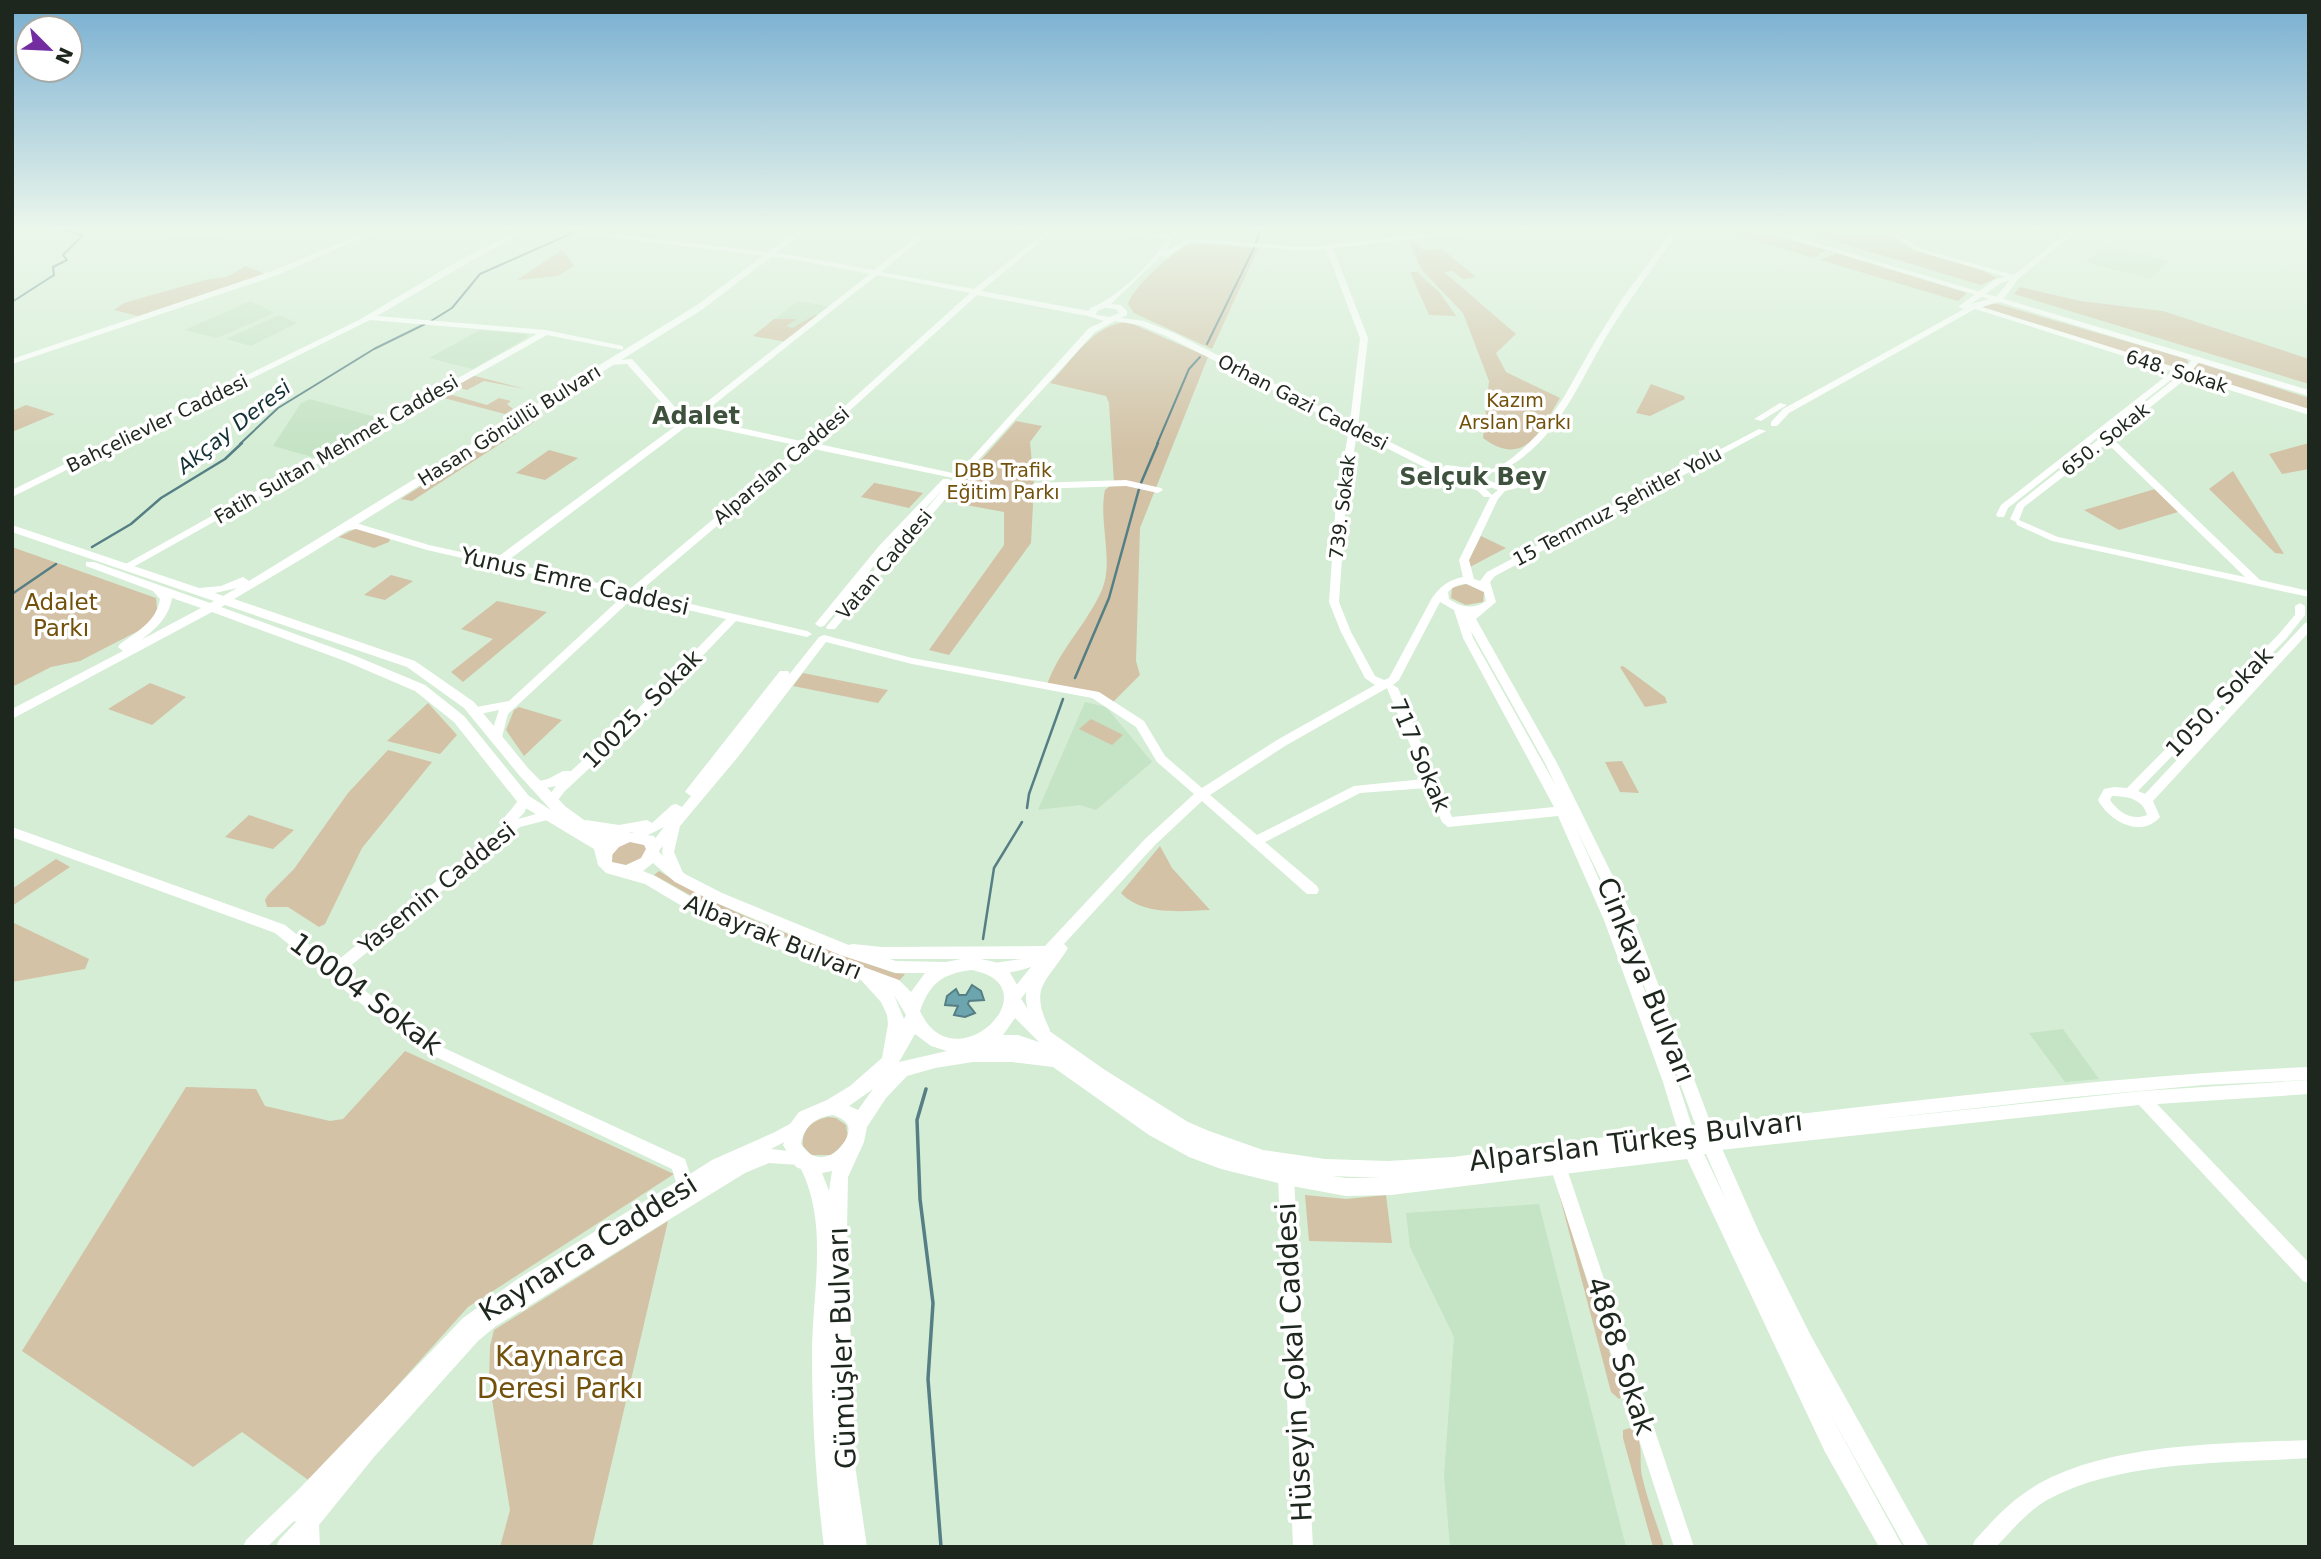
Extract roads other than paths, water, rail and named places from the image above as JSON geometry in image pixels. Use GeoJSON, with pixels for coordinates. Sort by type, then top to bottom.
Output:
{"type":"FeatureCollection","features":[{"type":"Feature","properties":{"kind":"main road","name":"Hasan Gönüllü Bulvarı"},"geometry":{"type":"LineString","coordinates":[[247,583],[693,304]]}},
{"type":"Feature","properties":{"kind":"main road","name":"Hasan Gönüllü Bulvarı"},"geometry":{"type":"LineString","coordinates":[[211,604],[343,528],[703,304]]}},
{"type":"Feature","properties":{"kind":"main road"},"geometry":{"type":"LineString","coordinates":[[2026,304],[2309,393]]}},
{"type":"Feature","properties":{"kind":"main road"},"geometry":{"type":"LineString","coordinates":[[2028,304],[2309,386]]}},
{"type":"Feature","properties":{"kind":"main road"},"geometry":{"type":"LineString","coordinates":[[12,528],[195,592],[211,604],[239,619],[401,679],[443,704],[459,719],[524,800],[599,845],[606,865],[626,871],[642,865],[653,852],[649,840],[632,836],[612,836],[586,825],[551,801],[535,786],[475,711],[443,684],[411,664],[250,611],[211,604],[157,589],[12,537]]}},
{"type":"Feature","properties":{"kind":"main road"},"geometry":{"type":"LineString","coordinates":[[195,592],[247,583],[244,598],[250,611]]}},
{"type":"Feature","properties":{"kind":"main road"},"geometry":{"type":"LineString","coordinates":[[124,647],[151,626],[164,610],[166,598],[157,589]]}},
{"type":"Feature","properties":{"kind":"main road"},"geometry":{"type":"LineString","coordinates":[[12,715],[168,632],[211,604]]}},
{"type":"Feature","properties":{"kind":"main road"},"geometry":{"type":"LineString","coordinates":[[12,704],[211,604]]}},
{"type":"Feature","properties":{"kind":"main road"},"geometry":{"type":"LineString","coordinates":[[168,632],[206,621],[239,619]]}},
{"type":"Feature","properties":{"kind":"main road"},"geometry":{"type":"LineString","coordinates":[[604,854],[614,843],[632,836]]}},
{"type":"Feature","properties":{"kind":"main road","name":"Albayrak Bulvarı"},"geometry":{"type":"LineString","coordinates":[[653,852],[680,878],[732,904],[831,945],[895,967],[947,966]]}},
{"type":"Feature","properties":{"kind":"main road","name":"Albayrak Bulvarı"},"geometry":{"type":"LineString","coordinates":[[626,871],[650,880],[718,920],[898,987],[913,1014]]}},
{"type":"Feature","properties":{"kind":"main road"},"geometry":{"type":"LineString","coordinates":[[978,964],[992,968],[1010,986],[1013,999],[1003,1025],[975,1042],[948,1045],[926,1035],[913,1014],[914,997],[921,984],[947,966],[978,964]]}},
{"type":"Feature","properties":{"kind":"main road","name":"Kaynarca Caddesi"},"geometry":{"type":"LineString","coordinates":[[862,974],[883,990],[895,1011],[897,1035],[894,1067]]}},
{"type":"Feature","properties":{"kind":"main road","name":"Alparslan Türkeş Bulvarı"},"geometry":{"type":"LineString","coordinates":[[1013,999],[1031,1026],[1048,1040],[1184,1129],[1237,1151],[1301,1164],[1386,1171],[1698,1140]]}},
{"type":"Feature","properties":{"kind":"main road","name":"Kaynarca Caddesi"},"geometry":{"type":"LineString","coordinates":[[804,1161],[830,1164],[850,1152],[856,1142],[857,1126],[907,1041],[913,1014]]}},
{"type":"Feature","properties":{"kind":"main road","name":"Alparslan Türkeş Bulvarı"},"geometry":{"type":"LineString","coordinates":[[975,1042],[1026,1043],[1060,1062],[1155,1129],[1195,1151],[1227,1163],[1346,1187],[1391,1186],[1655,1154],[1698,1140]]}},
{"type":"Feature","properties":{"kind":"main road","name":"Kaynarca Caddesi"},"geometry":{"type":"LineString","coordinates":[[797,1126],[812,1112],[829,1108],[855,1094],[894,1067],[948,1045]]}},
{"type":"Feature","properties":{"kind":"main road","name":"Alparslan Türkeş Bulvarı"},"geometry":{"type":"LineString","coordinates":[[894,1067],[950,1056],[1027,1056],[1060,1062]]}},
{"type":"Feature","properties":{"kind":"main road"},"geometry":{"type":"LineString","coordinates":[[829,1108],[844,1110],[852,1115],[857,1126]]}},
{"type":"Feature","properties":{"kind":"main road"},"geometry":{"type":"LineString","coordinates":[[797,1126],[792,1145],[804,1161]]}},
{"type":"Feature","properties":{"kind":"main road","name":"Cinkaya Bulvarı"},"geometry":{"type":"LineString","coordinates":[[1698,1140],[1708,1186],[1838,1453],[1892,1547]]}},
{"type":"Feature","properties":{"kind":"main road","name":"Cinkaya Bulvarı"},"geometry":{"type":"LineString","coordinates":[[1698,1140],[1863,1457],[1917,1547]]}},
{"type":"Feature","properties":{"kind":"main road","name":"Gümüşler Bulvarı"},"geometry":{"type":"LineString","coordinates":[[850,1152],[839,1177],[837,1229],[844,1465],[856,1547]]}},
{"type":"Feature","properties":{"kind":"main road"},"geometry":{"type":"LineString","coordinates":[[1655,1154],[1690,1165],[1708,1186]]}},
{"type":"Feature","properties":{"kind":"main road","name":"Gümüşler Bulvarı"},"geometry":{"type":"LineString","coordinates":[[804,1161],[822,1190],[825,1210],[821,1328],[829,1503],[835,1547]]}},
{"type":"Feature","properties":{"kind":"street"},"geometry":{"type":"LineString","coordinates":[[12,362],[184,304]]}},
{"type":"Feature","properties":{"kind":"street","name":"Bahçelievler Caddesi"},"geometry":{"type":"LineString","coordinates":[[12,492],[386,304]]}},
{"type":"Feature","properties":{"kind":"street","name":"Bahçelievler Caddesi"},"geometry":{"type":"LineString","coordinates":[[12,492],[370,318],[394,304]]}},
{"type":"Feature","properties":{"kind":"street"},"geometry":{"type":"LineString","coordinates":[[695,418],[839,304]]}},
{"type":"Feature","properties":{"kind":"street"},"geometry":{"type":"LineString","coordinates":[[506,559],[695,418],[840,304]]}},
{"type":"Feature","properties":{"kind":"street","name":"Alparslan Caddesi"},"geometry":{"type":"LineString","coordinates":[[496,737],[503,713],[634,592],[809,443],[964,304]]}},
{"type":"Feature","properties":{"kind":"street"},"geometry":{"type":"LineString","coordinates":[[1056,304],[1096,311],[1123,311]]}},
{"type":"Feature","properties":{"kind":"street","name":"Vatan Caddesi"},"geometry":{"type":"LineString","coordinates":[[957,474],[1103,304]]}},
{"type":"Feature","properties":{"kind":"street","name":"Vatan Caddesi"},"geometry":{"type":"LineString","coordinates":[[653,852],[681,814],[733,755],[883,548],[957,474],[1092,330],[1113,320],[1123,311],[1123,304]]}},
{"type":"Feature","properties":{"kind":"street"},"geometry":{"type":"LineString","coordinates":[[1351,304],[1364,338],[1354,425]]}},
{"type":"Feature","properties":{"kind":"street"},"geometry":{"type":"LineString","coordinates":[[1387,686],[1399,672],[1454,575],[1486,487],[1483,475],[1514,461],[1547,429],[1623,304]]}},
{"type":"Feature","properties":{"kind":"street"},"geometry":{"type":"LineString","coordinates":[[1471,581],[1464,560],[1494,498],[1519,483],[1517,465],[1550,432],[1628,304]]}},
{"type":"Feature","properties":{"kind":"street","name":"15 Temmuz Şehitler Yolu"},"geometry":{"type":"LineString","coordinates":[[1471,581],[1476,574],[1556,529],[1977,304]]}},
{"type":"Feature","properties":{"kind":"street","name":"15 Temmuz Şehitler Yolu"},"geometry":{"type":"LineString","coordinates":[[1489,591],[1485,582],[1491,574],[1762,431],[1775,429],[1774,424],[1786,411],[1970,306]]}},
{"type":"Feature","properties":{"kind":"street","name":"648. Sokak"},"geometry":{"type":"LineString","coordinates":[[1970,306],[2309,412]]}},
{"type":"Feature","properties":{"kind":"street"},"geometry":{"type":"LineString","coordinates":[[1096,311],[1113,320]]}},
{"type":"Feature","properties":{"kind":"street","name":"Orhan Gazi Caddesi"},"geometry":{"type":"LineString","coordinates":[[1123,311],[1214,353],[1435,468]]}},
{"type":"Feature","properties":{"kind":"street"},"geometry":{"type":"LineString","coordinates":[[370,318],[543,333],[617,350]]}},
{"type":"Feature","properties":{"kind":"street","name":"Orhan Gazi Caddesi"},"geometry":{"type":"LineString","coordinates":[[1113,320],[1138,322],[1171,335],[1418,457],[1452,469],[1492,470],[1516,475]]}},
{"type":"Feature","properties":{"kind":"street","name":"Fatih Sultan Mehmet Caddesi"},"geometry":{"type":"LineString","coordinates":[[128,567],[543,333]]}},
{"type":"Feature","properties":{"kind":"street"},"geometry":{"type":"LineString","coordinates":[[636,347],[631,353],[695,418]]}},
{"type":"Feature","properties":{"kind":"street","name":"650. Sokak"},"geometry":{"type":"LineString","coordinates":[[2197,359],[2107,438],[2020,506],[2017,521],[2055,540],[2255,581]]}},
{"type":"Feature","properties":{"kind":"street"},"geometry":{"type":"LineString","coordinates":[[609,363],[629,361],[672,410],[695,418],[957,474]]}},
{"type":"Feature","properties":{"kind":"street"},"geometry":{"type":"LineString","coordinates":[[2001,515],[2004,507],[2076,450],[2182,372]]}},
{"type":"Feature","properties":{"kind":"street"},"geometry":{"type":"LineString","coordinates":[[685,407],[698,408],[712,403]]}},
{"type":"Feature","properties":{"kind":"street"},"geometry":{"type":"LineString","coordinates":[[1754,422],[1774,424]]}},
{"type":"Feature","properties":{"kind":"street"},"geometry":{"type":"LineString","coordinates":[[1754,422],[1762,431]]}},
{"type":"Feature","properties":{"kind":"street","name":"739. Sokak"},"geometry":{"type":"LineString","coordinates":[[1333,591],[1341,501],[1354,425]]}},
{"type":"Feature","properties":{"kind":"street"},"geometry":{"type":"LineString","coordinates":[[2107,438],[2255,581],[2308,595]]}},
{"type":"Feature","properties":{"kind":"street"},"geometry":{"type":"LineString","coordinates":[[2076,450],[2087,454]]}},
{"type":"Feature","properties":{"kind":"street"},"geometry":{"type":"LineString","coordinates":[[1435,468],[1486,487],[1509,489]]}},
{"type":"Feature","properties":{"kind":"street"},"geometry":{"type":"LineString","coordinates":[[1035,486],[1126,483],[1158,490]]}},
{"type":"Feature","properties":{"kind":"street","name":"Yunus Emre Caddesi"},"geometry":{"type":"LineString","coordinates":[[359,518],[362,523],[395,532],[730,616],[820,632]]}},
{"type":"Feature","properties":{"kind":"street","name":"Yunus Emre Caddesi"},"geometry":{"type":"LineString","coordinates":[[343,528],[356,526],[506,559]]}},
{"type":"Feature","properties":{"kind":"street"},"geometry":{"type":"LineString","coordinates":[[1013,999],[1034,971],[1204,796],[1387,686],[1410,667],[1437,614],[1457,608],[1483,608],[1491,602],[1489,591],[1471,581],[1445,587]]}},
{"type":"Feature","properties":{"kind":"street","name":"Cinkaya Bulvarı"},"geometry":{"type":"LineString","coordinates":[[1445,587],[1444,600],[1457,608],[1468,638],[1563,811],[1611,920],[1671,1082],[1698,1140]]}},
{"type":"Feature","properties":{"kind":"street"},"geometry":{"type":"LineString","coordinates":[[1333,591],[1346,632],[1371,678],[1387,686]]}},
{"type":"Feature","properties":{"kind":"street","name":"Yunus Emre Caddesi"},"geometry":{"type":"LineString","coordinates":[[634,592],[804,626],[925,663],[1095,695],[1140,724],[1161,759],[1312,890]]}},
{"type":"Feature","properties":{"kind":"street","name":"1050. Sokak"},"geometry":{"type":"LineString","coordinates":[[2308,595],[2296,597],[2305,608],[2282,637],[2129,793],[2108,792],[2105,804],[2123,818],[2145,822],[2154,817],[2154,812],[2146,801],[2309,625]]}},
{"type":"Feature","properties":{"kind":"street","name":"Cinkaya Bulvarı"},"geometry":{"type":"LineString","coordinates":[[1483,608],[1471,618],[1474,628],[1551,763],[1625,915],[1698,1140]]}},
{"type":"Feature","properties":{"kind":"street","name":"10025. Sokak"},"geometry":{"type":"LineString","coordinates":[[535,786],[557,781],[583,760],[730,616]]}},
{"type":"Feature","properties":{"kind":"street","name":"10025. Sokak"},"geometry":{"type":"LineString","coordinates":[[551,801],[561,788],[636,719],[730,616]]}},
{"type":"Feature","properties":{"kind":"street","name":"Vatan Caddesi"},"geometry":{"type":"LineString","coordinates":[[632,836],[660,824],[696,785],[807,644],[820,632]]}},
{"type":"Feature","properties":{"kind":"street","name":"717 Sokak"},"geometry":{"type":"LineString","coordinates":[[1387,686],[1448,822],[1563,811]]}},
{"type":"Feature","properties":{"kind":"street"},"geometry":{"type":"LineString","coordinates":[[475,711],[514,703]]}},
{"type":"Feature","properties":{"kind":"street"},"geometry":{"type":"LineString","coordinates":[[1257,840],[1358,789],[1432,783]]}},
{"type":"Feature","properties":{"kind":"street","name":"Vatan Caddesi"},"geometry":{"type":"LineString","coordinates":[[586,825],[619,830],[646,825],[660,818],[696,785]]}},
{"type":"Feature","properties":{"kind":"street"},"geometry":{"type":"LineString","coordinates":[[2129,793],[2146,801]]}},
{"type":"Feature","properties":{"kind":"street","name":"Yasemin Caddesi"},"geometry":{"type":"LineString","coordinates":[[330,970],[514,816],[524,800]]}},
{"type":"Feature","properties":{"kind":"street","name":"Vatan Caddesi"},"geometry":{"type":"LineString","coordinates":[[680,878],[671,865],[668,852],[671,834],[681,814]]}},
{"type":"Feature","properties":{"kind":"street","name":"Yasemin Caddesi"},"geometry":{"type":"LineString","coordinates":[[330,970],[516,824],[547,816]]}},
{"type":"Feature","properties":{"kind":"street","name":"10004 Sokak"},"geometry":{"type":"LineString","coordinates":[[12,832],[280,929],[439,1052],[679,1164],[685,1186]]}},
{"type":"Feature","properties":{"kind":"street"},"geometry":{"type":"LineString","coordinates":[[831,945],[882,953],[1036,953],[1055,950]]}},
{"type":"Feature","properties":{"kind":"street"},"geometry":{"type":"LineString","coordinates":[[992,968],[1025,965],[1055,950]]}},
{"type":"Feature","properties":{"kind":"street"},"geometry":{"type":"LineString","coordinates":[[1048,1040],[1032,1011],[1032,995],[1036,982],[1055,950]]}},
{"type":"Feature","properties":{"kind":"street","name":"Alparslan Türkeş Bulvarı"},"geometry":{"type":"LineString","coordinates":[[1698,1140],[2078,1090],[2203,1078],[2309,1073]]}},
{"type":"Feature","properties":{"kind":"street","name":"Alparslan Türkeş Bulvarı"},"geometry":{"type":"LineString","coordinates":[[1698,1140],[2142,1098],[2309,1087]]}},
{"type":"Feature","properties":{"kind":"street"},"geometry":{"type":"LineString","coordinates":[[2142,1098],[2309,1275]]}},
{"type":"Feature","properties":{"kind":"street","name":"Kaynarca Caddesi"},"geometry":{"type":"LineString","coordinates":[[261,1543],[469,1324],[525,1284],[718,1165],[781,1137],[797,1126]]}},
{"type":"Feature","properties":{"kind":"street","name":"Kaynarca Caddesi"},"geometry":{"type":"LineString","coordinates":[[286,1547],[367,1450],[490,1320],[738,1168],[769,1156],[804,1161]]}},
{"type":"Feature","properties":{"kind":"street","name":"4868 Sokak"},"geometry":{"type":"LineString","coordinates":[[1558,1166],[1684,1547]]}},
{"type":"Feature","properties":{"kind":"street","name":"Hüseyin Çokal Caddesi"},"geometry":{"type":"LineString","coordinates":[[1286,1177],[1303,1547]]}},
{"type":"Feature","properties":{"kind":"street"},"geometry":{"type":"LineString","coordinates":[[1982,1547],[2032,1498],[2089,1475],[2165,1460],[2309,1449]]}},
{"type":"Feature","properties":{"kind":"street"},"geometry":{"type":"LineString","coordinates":[[290,1511],[300,1513],[309,1521],[310,1547]]}},
{"type":"Feature","properties":{"kind":"water"},"geometry":{"type":"Polygon","coordinates":[[[972,985],[981,991],[984,1000],[969,1001],[968,1004],[975,1013],[965,1017],[954,1015],[958,1006],[945,1005],[947,996],[956,989],[959,995],[966,995],[972,985]]]}},
{"type":"Feature","properties":{"kind":"waterway","name":"Akçay Deresi"},"geometry":{"type":"LineString","coordinates":[[431,321],[455,304]]}},
{"type":"Feature","properties":{"kind":"waterway"},"geometry":{"type":"LineString","coordinates":[[1207,344],[1227,304]]}},
{"type":"Feature","properties":{"kind":"waterway","name":"Akçay Deresi"},"geometry":{"type":"LineString","coordinates":[[240,444],[278,408],[374,349],[425,324]]}},
{"type":"Feature","properties":{"kind":"waterway"},"geometry":{"type":"LineString","coordinates":[[1157,444],[1189,369],[1200,357]]}},
{"type":"Feature","properties":{"kind":"waterway","name":"Akçay Deresi"},"geometry":{"type":"LineString","coordinates":[[92,547],[131,524],[161,498],[225,459],[242,443]]}},
{"type":"Feature","properties":{"kind":"waterway"},"geometry":{"type":"LineString","coordinates":[[1141,483],[1158,443]]}},
{"type":"Feature","properties":{"kind":"waterway"},"geometry":{"type":"LineString","coordinates":[[1075,678],[1109,598],[1139,489]]}},
{"type":"Feature","properties":{"kind":"waterway","name":"Akçay Deresi"},"geometry":{"type":"LineString","coordinates":[[12,594],[56,564]]}},
{"type":"Feature","properties":{"kind":"waterway"},"geometry":{"type":"LineString","coordinates":[[1027,808],[1029,794],[1063,699]]}},
{"type":"Feature","properties":{"kind":"waterway"},"geometry":{"type":"LineString","coordinates":[[983,939],[994,868],[1022,822]]}},
{"type":"Feature","properties":{"kind":"waterway"},"geometry":{"type":"LineString","coordinates":[[926,1089],[917,1120],[920,1199],[933,1303],[928,1379],[941,1547]]}},
{"type":"Feature","properties":{"kind":"district","name":"Adalet"},"geometry":{"type":"Point","coordinates":[696,416]}},
{"type":"Feature","properties":{"kind":"district","name":"Selçuk Bey"},"geometry":{"type":"Point","coordinates":[1473,477]}},
{"type":"Feature","properties":{"kind":"park label","name":"Kazım Arslan Parkı"},"geometry":{"type":"Point","coordinates":[1515,411]}},
{"type":"Feature","properties":{"kind":"park label","name":"DBB Trafik Eğitim Parkı"},"geometry":{"type":"Point","coordinates":[1003,481]}},
{"type":"Feature","properties":{"kind":"park label","name":"Adalet Parkı"},"geometry":{"type":"Point","coordinates":[61,615]}},
{"type":"Feature","properties":{"kind":"park label","name":"Kaynarca Deresi Parkı"},"geometry":{"type":"Point","coordinates":[560,1372]}}]}
